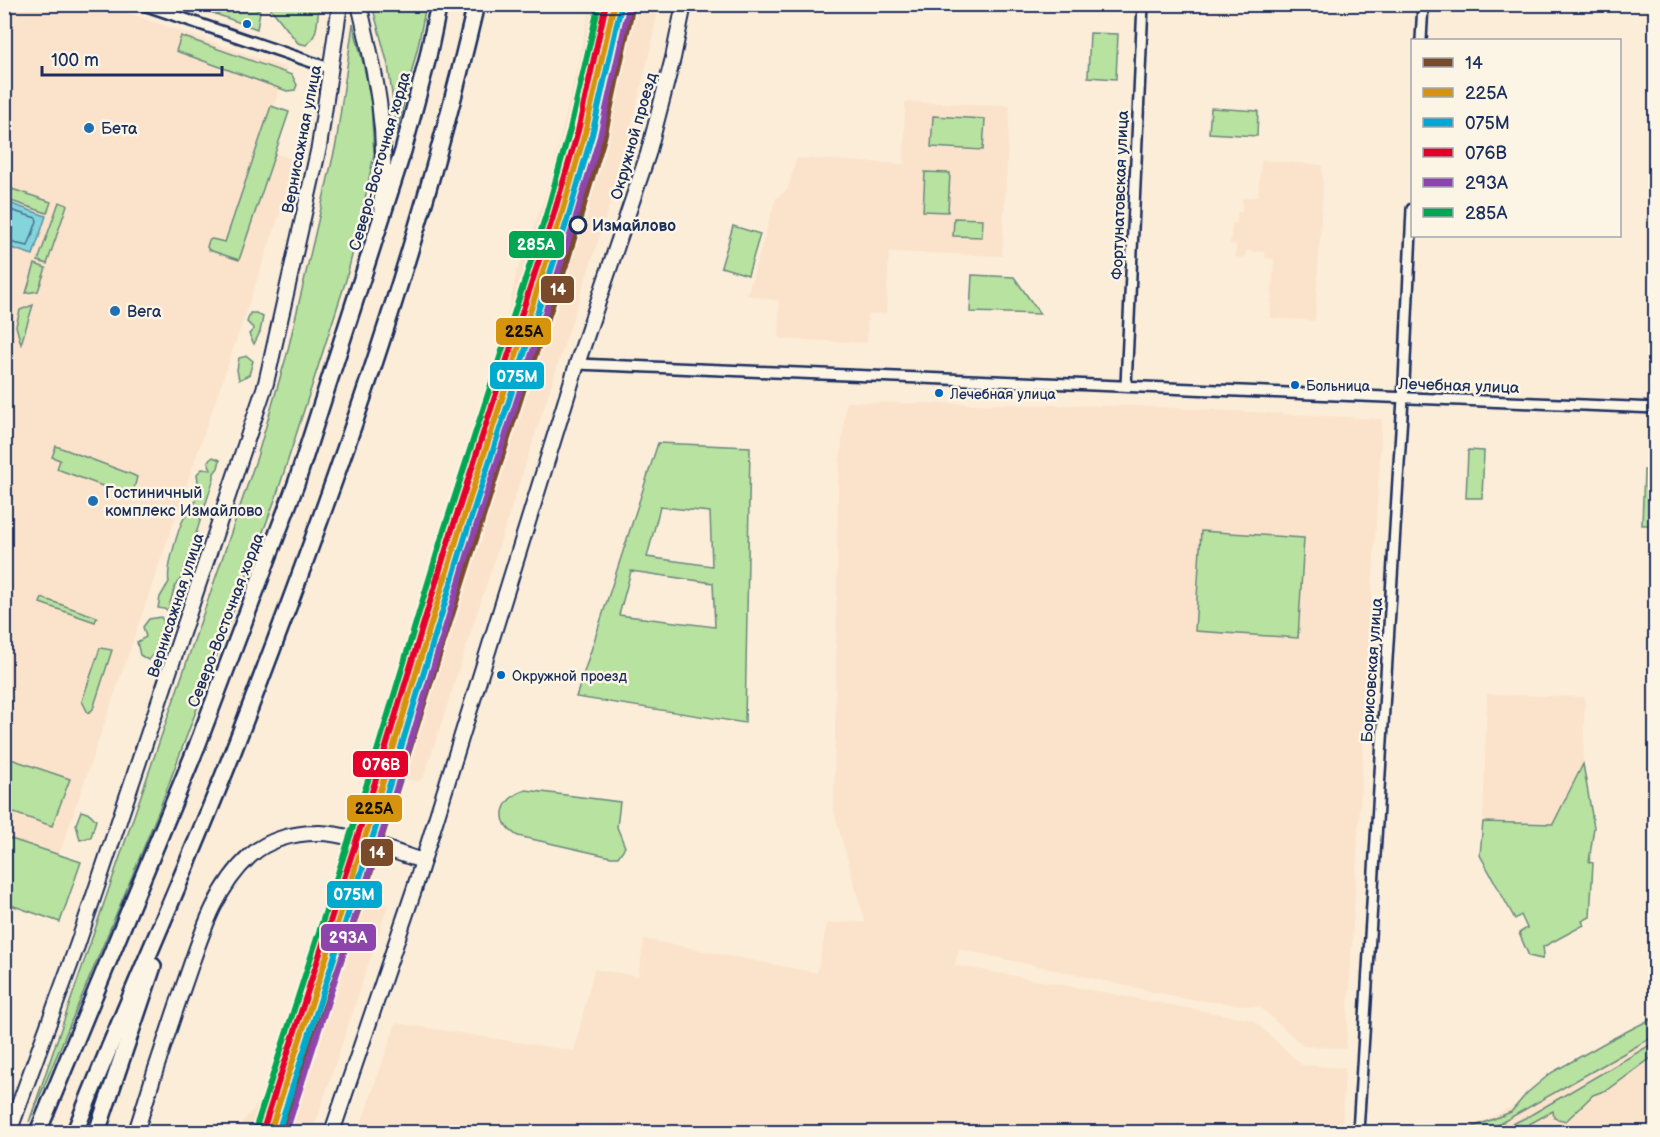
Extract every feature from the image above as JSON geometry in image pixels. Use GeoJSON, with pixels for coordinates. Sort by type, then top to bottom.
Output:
{"type":"FeatureCollection","features":[{"type":"Feature","properties":{"kind":"main road","name":"Северо-Восточная хорда"},"geometry":{"type":"LineString","coordinates":[[38,1132],[157,845],[245,622],[296,484],[403,152],[440,4]]}},
{"type":"Feature","properties":{"kind":"main road"},"geometry":{"type":"LineString","coordinates":[[75,1132],[231,756],[357,413],[401,279],[436,159],[476,4]]}},
{"type":"Feature","properties":{"kind":"main road"},"geometry":{"type":"LineString","coordinates":[[97,1132],[184,868]]}},
{"type":"Feature","properties":{"kind":"street"},"geometry":{"type":"LineString","coordinates":[[141,4],[332,69]]}},
{"type":"Feature","properties":{"kind":"street","name":"Вернисажная улица"},"geometry":{"type":"LineString","coordinates":[[9,1132],[77,946],[262,393],[319,147],[340,4]]}},
{"type":"Feature","properties":{"kind":"street"},"geometry":{"type":"LineString","coordinates":[[359,4],[374,68],[385,145],[379,230]]}},
{"type":"Feature","properties":{"kind":"street","name":"Окружной проезд"},"geometry":{"type":"LineString","coordinates":[[332,1132],[423,861],[577,364],[648,154],[662,104],[684,4]]}},
{"type":"Feature","properties":{"kind":"street","name":"Фортунатовская улица"},"geometry":{"type":"LineString","coordinates":[[1126,386],[1143,4]]}},
{"type":"Feature","properties":{"kind":"street"},"geometry":{"type":"LineString","coordinates":[[1421,39],[1423,4]]}},
{"type":"Feature","properties":{"kind":"street","name":"Борисовская улица"},"geometry":{"type":"LineString","coordinates":[[1358,1132],[1412,237]]}},
{"type":"Feature","properties":{"kind":"street","name":"Лечебная улица"},"geometry":{"type":"LineString","coordinates":[[577,364],[1656,408]]}},
{"type":"Feature","properties":{"kind":"street"},"geometry":{"type":"LineString","coordinates":[[136,1132],[151,1081],[207,922],[220,894],[250,855],[280,838],[318,832],[345,837],[423,861]]}},
{"type":"Feature","properties":{"kind":"shaded area","name":"Гостиничный комплекс Измайлово"},"geometry":{"type":"Polygon","coordinates":[[[5,5],[105,5],[287,68],[260,148],[298,161],[39,914],[5,903],[5,5]]]}},
{"type":"Feature","properties":{"kind":"shaded area"},"geometry":{"type":"Polygon","coordinates":[[[591,5],[659,5],[651,47],[617,183],[424,777],[417,782],[372,768],[501,346],[516,274],[550,183],[591,5]]]}},
{"type":"Feature","properties":{"kind":"shaded area"},"geometry":{"type":"Polygon","coordinates":[[[905,102],[1010,105],[1002,256],[889,252],[886,314],[868,314],[867,343],[779,339],[779,301],[747,295],[776,198],[788,189],[796,158],[904,164],[905,102]]]}},
{"type":"Feature","properties":{"kind":"shaded area"},"geometry":{"type":"Polygon","coordinates":[[[1261,160],[1322,165],[1323,187],[1315,321],[1270,318],[1274,259],[1265,258],[1265,252],[1246,251],[1245,258],[1235,257],[1236,245],[1230,244],[1232,223],[1237,223],[1237,212],[1242,212],[1242,198],[1258,196],[1261,160]]]}},
{"type":"Feature","properties":{"kind":"shaded area"},"geometry":{"type":"Polygon","coordinates":[[[846,402],[1138,406],[1382,419],[1346,1049],[1303,1046],[1260,1007],[1186,999],[959,949],[955,965],[1253,1020],[1302,1065],[1345,1068],[1342,1132],[358,1132],[396,1023],[574,1051],[594,969],[638,976],[644,939],[817,973],[827,923],[865,922],[834,812],[838,480],[846,402]]]}},
{"type":"Feature","properties":{"kind":"shaded area"},"geometry":{"type":"Polygon","coordinates":[[[1487,694],[1585,697],[1583,764],[1553,824],[1483,822],[1487,694]]]}},
{"type":"Feature","properties":{"kind":"shaded area"},"geometry":{"type":"Polygon","coordinates":[[[330,885],[388,905],[313,1132],[236,1132],[265,1096],[330,885]]]}},
{"type":"Feature","properties":{"kind":"shaded area"},"geometry":{"type":"Polygon","coordinates":[[[1655,1032],[1655,1132],[1462,1132],[1649,1037],[1655,1032]]]}},
{"type":"Feature","properties":{"kind":"green space"},"geometry":{"type":"Polygon","coordinates":[[[191,5],[248,5],[260,11],[257,29],[191,5]]]}},
{"type":"Feature","properties":{"kind":"green space"},"geometry":{"type":"Polygon","coordinates":[[[268,5],[319,5],[317,27],[310,41],[306,45],[298,43],[268,5]]]}},
{"type":"Feature","properties":{"kind":"green space"},"geometry":{"type":"Polygon","coordinates":[[[372,5],[426,5],[397,131],[388,65],[372,5]]]}},
{"type":"Feature","properties":{"kind":"green space"},"geometry":{"type":"Polygon","coordinates":[[[353,24],[371,103],[374,154],[346,280],[276,497],[159,810],[29,1122],[257,457],[287,354],[336,144],[353,24]]]}},
{"type":"Feature","properties":{"kind":"green space"},"geometry":{"type":"Polygon","coordinates":[[[1090,33],[1118,34],[1116,79],[1088,77],[1090,33]]]}},
{"type":"Feature","properties":{"kind":"green space"},"geometry":{"type":"Polygon","coordinates":[[[181,36],[292,75],[297,85],[295,90],[287,91],[176,51],[181,36]]]}},
{"type":"Feature","properties":{"kind":"green space"},"geometry":{"type":"Polygon","coordinates":[[[271,106],[289,112],[239,260],[209,250],[207,247],[209,240],[212,239],[225,242],[271,106]]]}},
{"type":"Feature","properties":{"kind":"green space"},"geometry":{"type":"Polygon","coordinates":[[[1211,108],[1258,111],[1257,136],[1209,133],[1211,108]]]}},
{"type":"Feature","properties":{"kind":"green space"},"geometry":{"type":"Polygon","coordinates":[[[933,116],[985,119],[983,150],[931,147],[933,116]]]}},
{"type":"Feature","properties":{"kind":"green space"},"geometry":{"type":"Polygon","coordinates":[[[925,172],[950,173],[948,212],[923,211],[925,172]]]}},
{"type":"Feature","properties":{"kind":"green space"},"geometry":{"type":"Polygon","coordinates":[[[12,189],[51,202],[47,213],[8,200],[12,189]]]}},
{"type":"Feature","properties":{"kind":"green space"},"geometry":{"type":"Polygon","coordinates":[[[59,202],[67,205],[47,264],[38,261],[59,202]]]}},
{"type":"Feature","properties":{"kind":"green space"},"geometry":{"type":"Polygon","coordinates":[[[954,218],[983,219],[982,237],[953,236],[954,218]]]}},
{"type":"Feature","properties":{"kind":"green space"},"geometry":{"type":"Polygon","coordinates":[[[733,226],[760,234],[748,275],[721,267],[733,226]]]}},
{"type":"Feature","properties":{"kind":"green space"},"geometry":{"type":"Polygon","coordinates":[[[35,264],[46,268],[38,291],[26,293],[35,264]]]}},
{"type":"Feature","properties":{"kind":"green space"},"geometry":{"type":"Polygon","coordinates":[[[972,275],[1014,277],[1040,314],[970,312],[972,275]]]}},
{"type":"Feature","properties":{"kind":"green space"},"geometry":{"type":"Polygon","coordinates":[[[33,305],[21,344],[16,326],[20,310],[33,305]]]}},
{"type":"Feature","properties":{"kind":"green space"},"geometry":{"type":"Polygon","coordinates":[[[250,313],[263,317],[260,332],[254,344],[249,334],[254,329],[247,322],[250,313]]]}},
{"type":"Feature","properties":{"kind":"green space"},"geometry":{"type":"Polygon","coordinates":[[[247,356],[253,361],[249,375],[239,380],[237,370],[239,358],[247,356]]]}},
{"type":"Feature","properties":{"kind":"green space"},"geometry":{"type":"Polygon","coordinates":[[[658,443],[750,447],[745,723],[576,697],[658,443]],[[660,507],[647,557],[712,566],[710,512],[660,507]],[[631,571],[619,615],[715,627],[713,583],[631,571]]]}},
{"type":"Feature","properties":{"kind":"green space"},"geometry":{"type":"Polygon","coordinates":[[[56,446],[137,477],[132,497],[57,469],[60,460],[52,457],[56,446]]]}},
{"type":"Feature","properties":{"kind":"green space"},"geometry":{"type":"Polygon","coordinates":[[[1468,450],[1484,451],[1482,498],[1466,498],[1468,450]]]}},
{"type":"Feature","properties":{"kind":"green space"},"geometry":{"type":"Polygon","coordinates":[[[213,457],[220,460],[218,468],[214,473],[182,577],[175,586],[168,610],[158,608],[160,597],[169,582],[171,559],[179,531],[184,518],[195,503],[198,488],[197,474],[202,469],[211,470],[208,461],[213,457]]]}},
{"type":"Feature","properties":{"kind":"green space"},"geometry":{"type":"Polygon","coordinates":[[[1644,470],[1655,471],[1655,525],[1642,525],[1644,470]]]}},
{"type":"Feature","properties":{"kind":"green space"},"geometry":{"type":"Polygon","coordinates":[[[1201,531],[1304,538],[1298,638],[1195,631],[1201,531]]]}},
{"type":"Feature","properties":{"kind":"green space"},"geometry":{"type":"Polygon","coordinates":[[[42,598],[97,617],[95,622],[40,603],[42,598]]]}},
{"type":"Feature","properties":{"kind":"green space"},"geometry":{"type":"Polygon","coordinates":[[[161,617],[165,625],[157,651],[148,660],[140,655],[137,642],[146,637],[143,627],[149,619],[161,617]]]}},
{"type":"Feature","properties":{"kind":"green space"},"geometry":{"type":"Polygon","coordinates":[[[100,648],[112,650],[93,709],[88,713],[82,701],[100,648]]]}},
{"type":"Feature","properties":{"kind":"green space"},"geometry":{"type":"Polygon","coordinates":[[[5,757],[70,779],[52,826],[5,810],[5,757]]]}},
{"type":"Feature","properties":{"kind":"green space"},"geometry":{"type":"Polygon","coordinates":[[[1583,764],[1594,827],[1589,862],[1593,863],[1590,917],[1582,921],[1584,925],[1543,947],[1542,959],[1529,956],[1519,933],[1527,928],[1521,915],[1515,919],[1480,855],[1483,822],[1553,824],[1583,764]]]}},
{"type":"Feature","properties":{"kind":"green space"},"geometry":{"type":"Polygon","coordinates":[[[526,790],[620,802],[617,827],[625,847],[618,857],[611,857],[518,836],[505,824],[503,811],[510,799],[526,790]]]}},
{"type":"Feature","properties":{"kind":"green space"},"geometry":{"type":"Polygon","coordinates":[[[81,811],[90,814],[96,820],[91,837],[80,840],[76,824],[81,811]]]}},
{"type":"Feature","properties":{"kind":"green space"},"geometry":{"type":"Polygon","coordinates":[[[5,837],[81,862],[60,922],[5,903],[5,837]]]}},
{"type":"Feature","properties":{"kind":"green space"},"geometry":{"type":"Polygon","coordinates":[[[1655,1017],[1655,1035],[1651,1038],[1485,1132],[1448,1132],[1473,1127],[1511,1112],[1527,1093],[1551,1073],[1655,1017]]]}},
{"type":"Feature","properties":{"kind":"green space"},"geometry":{"type":"Polygon","coordinates":[[[1655,1042],[1655,1055],[1609,1089],[1593,1095],[1566,1121],[1554,1118],[1553,1111],[1515,1132],[1496,1132],[1529,1116],[1655,1042]]]}},
{"type":"Feature","properties":{"kind":"water"},"geometry":{"type":"Polygon","coordinates":[[[6,202],[46,216],[33,255],[5,246],[4,207],[6,202]]]}},
{"type":"Feature","properties":{"kind":"transit line","name":"285А"},"geometry":{"type":"LineString","coordinates":[[256,1127],[546,215],[570,129],[599,4]]}},
{"type":"Feature","properties":{"kind":"transit line","name":"076В"},"geometry":{"type":"LineString","coordinates":[[263,1130],[553,217],[578,131],[606,4]]}},
{"type":"Feature","properties":{"kind":"transit line","name":"225А"},"geometry":{"type":"LineString","coordinates":[[270,1132],[560,219],[585,133],[614,4]]}},
{"type":"Feature","properties":{"kind":"transit line","name":"14"},"geometry":{"type":"LineString","coordinates":[[282,1132],[363,896],[523,391],[567,262],[604,138],[633,4]]}},
{"type":"Feature","properties":{"kind":"transit line","name":"075М"},"geometry":{"type":"LineString","coordinates":[[278,1132],[567,221],[592,135],[621,6]]}},
{"type":"Feature","properties":{"kind":"transit line","name":"293А"},"geometry":{"type":"LineString","coordinates":[[286,1132],[574,223],[600,136],[629,7]]}},
{"type":"Feature","properties":{"kind":"place","name":"Бета"},"geometry":{"type":"Point","coordinates":[89,128]}},
{"type":"Feature","properties":{"kind":"place","name":"Измайлово"},"geometry":{"type":"Point","coordinates":[578,225]}},
{"type":"Feature","properties":{"kind":"place","name":"Вега"},"geometry":{"type":"Point","coordinates":[115,311]}},
{"type":"Feature","properties":{"kind":"place","name":"Больница"},"geometry":{"type":"Point","coordinates":[1295,385]}},
{"type":"Feature","properties":{"kind":"place","name":"Лечебная улица"},"geometry":{"type":"Point","coordinates":[939,393]}},
{"type":"Feature","properties":{"kind":"place","name":"Гостиничный комплекс Измайлово"},"geometry":{"type":"Point","coordinates":[93,501]}},
{"type":"Feature","properties":{"kind":"place","name":"Окружной проезд"},"geometry":{"type":"Point","coordinates":[501,675]}}]}
